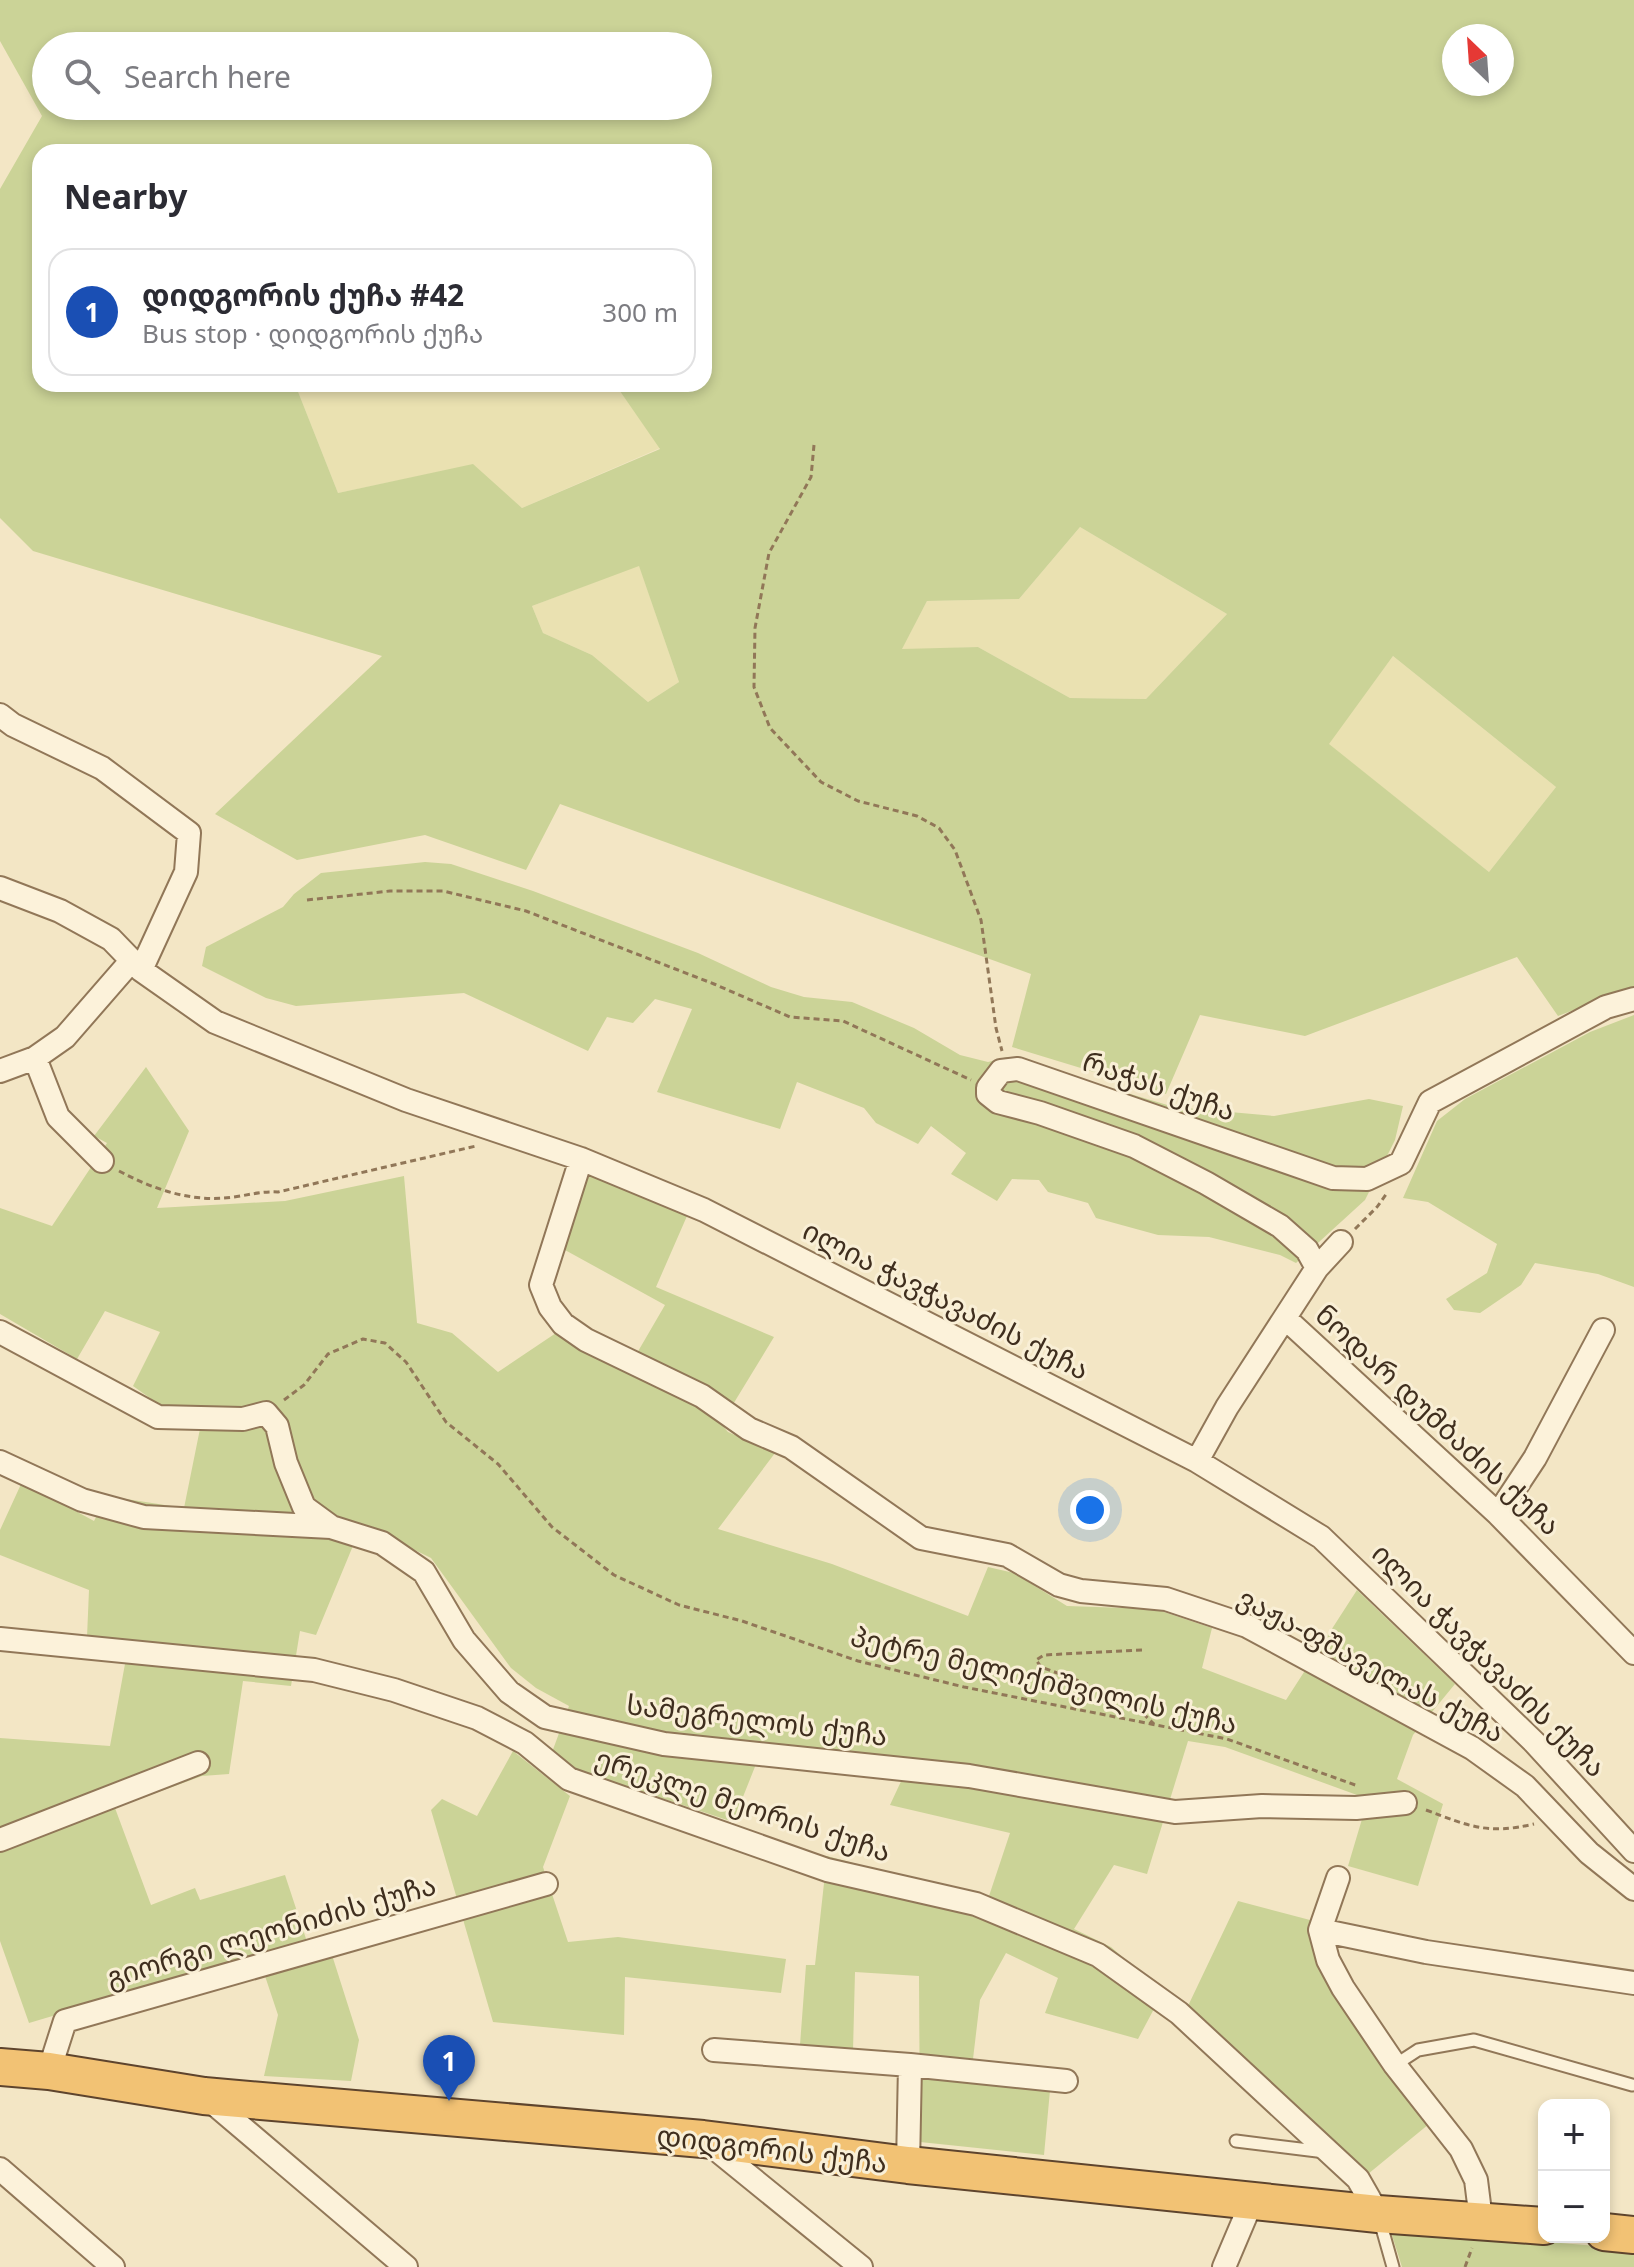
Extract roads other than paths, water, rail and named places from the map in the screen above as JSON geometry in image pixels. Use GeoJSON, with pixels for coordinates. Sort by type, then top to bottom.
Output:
{"type":"FeatureCollection","features":[{"type":"Feature","properties":{"kind":"highway","name":"დიდგორის ქუჩა"},"geometry":{"type":"LineString","coordinates":[[0,2067],[49,2071],[204,2096],[703,2139],[908,2165],[1252,2201],[1538,2225]]}},
{"type":"Feature","properties":{"kind":"highway"},"geometry":{"type":"LineString","coordinates":[[1610,2233],[1634,2235]]}},
{"type":"Feature","properties":{"kind":"street"},"geometry":{"type":"LineString","coordinates":[[0,715],[13,725],[102,768],[189,833],[186,872],[137,965],[65,1037],[35,1058],[0,1071]]}},
{"type":"Feature","properties":{"kind":"street","name":"ილია ჭავჭავაძის ქუჩა"},"geometry":{"type":"LineString","coordinates":[[0,888],[60,911],[111,939],[137,965],[215,1022],[406,1100],[581,1159],[704,1210],[1197,1461],[1321,1537],[1534,1742],[1634,1851]]}},
{"type":"Feature","properties":{"kind":"street","name":"რაჭას ქუჩა"},"geometry":{"type":"LineString","coordinates":[[1317,1268],[1307,1250],[1280,1226],[1206,1183],[1134,1146],[1040,1113],[998,1102],[988,1094],[988,1088],[1001,1071],[1018,1069],[1333,1178],[1367,1179],[1401,1163],[1430,1102],[1606,1007],[1634,999]]}},
{"type":"Feature","properties":{"kind":"street"},"geometry":{"type":"LineString","coordinates":[[35,1058],[58,1117],[102,1161]]}},
{"type":"Feature","properties":{"kind":"street","name":"ვაჟა-ფშაველას ქუჩა"},"geometry":{"type":"LineString","coordinates":[[581,1159],[541,1285],[550,1307],[563,1324],[586,1340],[702,1396],[749,1429],[791,1447],[921,1538],[1007,1555],[1059,1585],[1081,1591],[1166,1599],[1247,1626],[1472,1748],[1525,1786],[1589,1853],[1634,1889]]}},
{"type":"Feature","properties":{"kind":"street"},"geometry":{"type":"LineString","coordinates":[[1285,1318],[1317,1268],[1341,1242]]}},
{"type":"Feature","properties":{"kind":"street","name":"ნოდარ დუმბაძის ქუჩა"},"geometry":{"type":"LineString","coordinates":[[1197,1461],[1227,1407],[1285,1318],[1498,1514],[1634,1652]]}},
{"type":"Feature","properties":{"kind":"street"},"geometry":{"type":"LineString","coordinates":[[1498,1514],[1535,1458],[1603,1330]]}},
{"type":"Feature","properties":{"kind":"street"},"geometry":{"type":"LineString","coordinates":[[0,1332],[158,1417],[243,1419],[266,1413],[277,1426],[286,1463],[304,1507],[331,1527]]}},
{"type":"Feature","properties":{"kind":"street","name":"სამეგრელოს ქუჩა"},"geometry":{"type":"LineString","coordinates":[[0,1462],[82,1500],[144,1517],[331,1527],[382,1543],[424,1572],[464,1640],[509,1692],[545,1717],[664,1744],[969,1776],[1175,1812],[1262,1806],[1356,1808],[1405,1803]]}},
{"type":"Feature","properties":{"kind":"street","name":"ერეკლე მეორის ქუჩა"},"geometry":{"type":"LineString","coordinates":[[0,1639],[314,1670],[394,1690],[477,1718],[525,1743],[569,1779],[827,1870],[976,1904],[1098,1955],[1179,2013],[1358,2179],[1378,2214]]}},
{"type":"Feature","properties":{"kind":"street"},"geometry":{"type":"LineString","coordinates":[[509,1692],[525,1743]]}},
{"type":"Feature","properties":{"kind":"street"},"geometry":{"type":"LineString","coordinates":[[0,1840],[198,1763]]}},
{"type":"Feature","properties":{"kind":"street"},"geometry":{"type":"LineString","coordinates":[[1338,1878],[1320,1930],[1328,1960],[1343,1988],[1395,2065],[1461,2149],[1476,2180],[1481,2220]]}},
{"type":"Feature","properties":{"kind":"street","name":"გიორგი ლეონიძის ქუჩა"},"geometry":{"type":"LineString","coordinates":[[49,2071],[65,2021],[546,1884]]}},
{"type":"Feature","properties":{"kind":"street"},"geometry":{"type":"LineString","coordinates":[[1320,1930],[1426,1952],[1634,1983]]}},
{"type":"Feature","properties":{"kind":"street"},"geometry":{"type":"LineString","coordinates":[[714,2050],[1066,2081]]}},
{"type":"Feature","properties":{"kind":"street"},"geometry":{"type":"LineString","coordinates":[[908,2165],[910,2065]]}},
{"type":"Feature","properties":{"kind":"street"},"geometry":{"type":"LineString","coordinates":[[204,2096],[406,2267]]}},
{"type":"Feature","properties":{"kind":"street"},"geometry":{"type":"LineString","coordinates":[[703,2139],[861,2267]]}},
{"type":"Feature","properties":{"kind":"street"},"geometry":{"type":"LineString","coordinates":[[0,2169],[113,2267]]}},
{"type":"Feature","properties":{"kind":"street"},"geometry":{"type":"LineString","coordinates":[[1224,2267],[1252,2201]]}},
{"type":"Feature","properties":{"kind":"lane"},"geometry":{"type":"LineString","coordinates":[[1395,2065],[1418,2050],[1474,2040],[1632,2085]]}},
{"type":"Feature","properties":{"kind":"lane"},"geometry":{"type":"LineString","coordinates":[[1236,2141],[1330,2152]]}},
{"type":"Feature","properties":{"kind":"lane"},"geometry":{"type":"LineString","coordinates":[[1378,2214],[1393,2267]]}},
{"type":"Feature","properties":{"kind":"place","name":"დიდგორის ქუჩა #42"},"geometry":{"type":"Point","coordinates":[449,2101]}}]}
